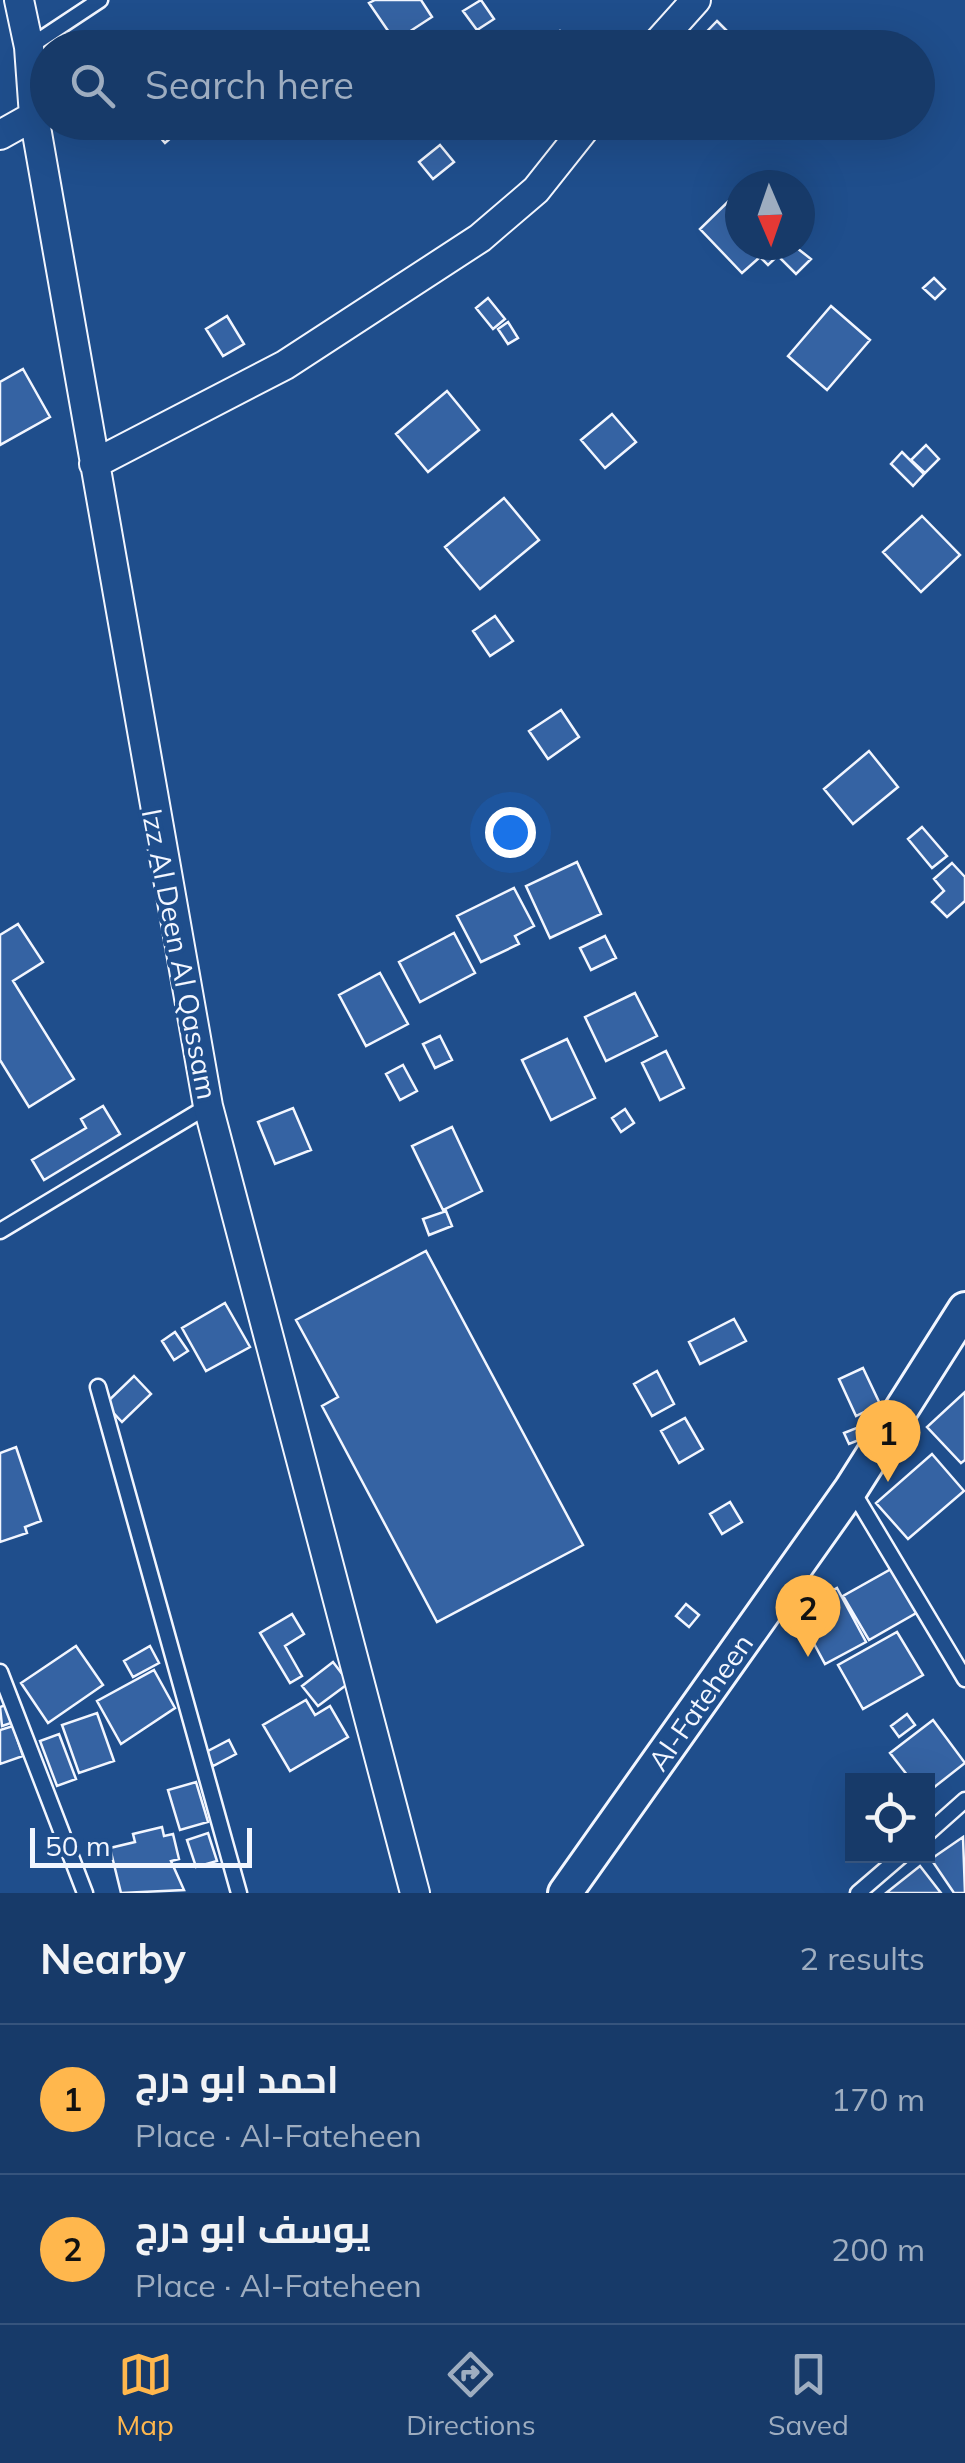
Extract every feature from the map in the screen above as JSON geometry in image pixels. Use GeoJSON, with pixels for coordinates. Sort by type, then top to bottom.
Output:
{"type":"FeatureCollection","features":[{"type":"Feature","properties":{"kind":"street","name":"Izz Al Deen Al Qassam"},"geometry":{"type":"LineString","coordinates":[[19,0],[30,60]]}},
{"type":"Feature","properties":{"kind":"street"},"geometry":{"type":"LineString","coordinates":[[669,30],[696,0]]}},
{"type":"Feature","properties":{"kind":"street"},"geometry":{"type":"LineString","coordinates":[[0,135],[30,118]]}},
{"type":"Feature","properties":{"kind":"street","name":"Izz Al Deen Al Qassam"},"geometry":{"type":"LineString","coordinates":[[38,140],[208,1106],[415,1893]]}},
{"type":"Feature","properties":{"kind":"street"},"geometry":{"type":"LineString","coordinates":[[94,464],[285,365],[480,238],[536,190],[576,140]]}},
{"type":"Feature","properties":{"kind":"street","name":"Al-Fateheen"},"geometry":{"type":"LineString","coordinates":[[564,1893],[851,1489],[965,1309]]}},
{"type":"Feature","properties":{"kind":"lane"},"geometry":{"type":"LineString","coordinates":[[54,30],[100,0]]}},
{"type":"Feature","properties":{"kind":"lane"},"geometry":{"type":"LineString","coordinates":[[0,1231],[208,1106]]}},
{"type":"Feature","properties":{"kind":"lane"},"geometry":{"type":"LineString","coordinates":[[98,1387],[239,1893]]}},
{"type":"Feature","properties":{"kind":"lane"},"geometry":{"type":"LineString","coordinates":[[851,1489],[965,1678]]}},
{"type":"Feature","properties":{"kind":"lane"},"geometry":{"type":"LineString","coordinates":[[0,1672],[85,1893]]}},
{"type":"Feature","properties":{"kind":"lane"},"geometry":{"type":"LineString","coordinates":[[935,1827],[965,1800]]}},
{"type":"Feature","properties":{"kind":"lane"},"geometry":{"type":"LineString","coordinates":[[858,1893],[893,1863]]}},
{"type":"Feature","properties":{"kind":"building"},"geometry":{"type":"Polygon","coordinates":[[[421,0],[432,17],[412,30],[387,30],[369,3],[421,0]]]}},
{"type":"Feature","properties":{"kind":"building"},"geometry":{"type":"Polygon","coordinates":[[[481,0],[494,19],[477,30],[463,11],[481,0]]]}},
{"type":"Feature","properties":{"kind":"building"},"geometry":{"type":"Polygon","coordinates":[[[717,21],[726,30],[708,30],[717,21]]]}},
{"type":"Feature","properties":{"kind":"building"},"geometry":{"type":"Polygon","coordinates":[[[440,145],[454,162],[433,179],[419,162],[440,145]]]}},
{"type":"Feature","properties":{"kind":"building"},"geometry":{"type":"Polygon","coordinates":[[[725,205],[725,255],[700,229],[725,205]]]}},
{"type":"Feature","properties":{"kind":"building"},"geometry":{"type":"Polygon","coordinates":[[[730,260],[757,260],[742,273],[730,260]]]}},
{"type":"Feature","properties":{"kind":"building"},"geometry":{"type":"Polygon","coordinates":[[[782,260],[810,260],[796,274],[782,260]]]}},
{"type":"Feature","properties":{"kind":"building"},"geometry":{"type":"Polygon","coordinates":[[[934,278],[945,289],[935,299],[923,288],[934,278]]]}},
{"type":"Feature","properties":{"kind":"building"},"geometry":{"type":"Polygon","coordinates":[[[488,298],[505,319],[493,329],[476,308],[488,298]]]}},
{"type":"Feature","properties":{"kind":"building"},"geometry":{"type":"Polygon","coordinates":[[[831,306],[870,340],[827,390],[788,356],[831,306]]]}},
{"type":"Feature","properties":{"kind":"building"},"geometry":{"type":"Polygon","coordinates":[[[227,316],[244,344],[223,356],[206,329],[227,316]]]}},
{"type":"Feature","properties":{"kind":"building"},"geometry":{"type":"Polygon","coordinates":[[[508,322],[518,338],[508,344],[498,329],[508,322]]]}},
{"type":"Feature","properties":{"kind":"building"},"geometry":{"type":"Polygon","coordinates":[[[23,369],[50,417],[0,445],[0,382],[23,369]]]}},
{"type":"Feature","properties":{"kind":"building"},"geometry":{"type":"Polygon","coordinates":[[[447,391],[479,430],[428,472],[396,434],[447,391]]]}},
{"type":"Feature","properties":{"kind":"building"},"geometry":{"type":"Polygon","coordinates":[[[612,414],[636,442],[605,468],[581,440],[612,414]]]}},
{"type":"Feature","properties":{"kind":"building"},"geometry":{"type":"Polygon","coordinates":[[[926,445],[939,459],[925,473],[911,460],[926,445]]]}},
{"type":"Feature","properties":{"kind":"building"},"geometry":{"type":"Polygon","coordinates":[[[902,452],[924,474],[913,486],[891,464],[902,452]]]}},
{"type":"Feature","properties":{"kind":"building"},"geometry":{"type":"Polygon","coordinates":[[[504,498],[539,540],[480,589],[445,547],[504,498]]]}},
{"type":"Feature","properties":{"kind":"building"},"geometry":{"type":"Polygon","coordinates":[[[922,516],[960,555],[921,592],[883,552],[922,516]]]}},
{"type":"Feature","properties":{"kind":"building"},"geometry":{"type":"Polygon","coordinates":[[[495,616],[513,641],[490,656],[473,631],[495,616]]]}},
{"type":"Feature","properties":{"kind":"building"},"geometry":{"type":"Polygon","coordinates":[[[561,710],[579,737],[548,759],[529,731],[561,710]]]}},
{"type":"Feature","properties":{"kind":"building"},"geometry":{"type":"Polygon","coordinates":[[[869,751],[898,787],[853,824],[824,789],[869,751]]]}},
{"type":"Feature","properties":{"kind":"building"},"geometry":{"type":"Polygon","coordinates":[[[922,827],[947,856],[932,868],[908,839],[922,827]]]}},
{"type":"Feature","properties":{"kind":"building"},"geometry":{"type":"Polygon","coordinates":[[[577,862],[601,914],[550,938],[526,886],[577,862]]]}},
{"type":"Feature","properties":{"kind":"building"},"geometry":{"type":"Polygon","coordinates":[[[952,863],[965,877],[965,901],[947,917],[932,902],[944,891],[934,879],[952,863]]]}},
{"type":"Feature","properties":{"kind":"building"},"geometry":{"type":"Polygon","coordinates":[[[514,888],[534,926],[515,936],[519,944],[481,962],[457,916],[514,888]]]}},
{"type":"Feature","properties":{"kind":"building"},"geometry":{"type":"Polygon","coordinates":[[[18,924],[43,962],[13,981],[74,1079],[29,1107],[0,1060],[0,935],[18,924]]]}},
{"type":"Feature","properties":{"kind":"building"},"geometry":{"type":"Polygon","coordinates":[[[454,933],[475,973],[420,1002],[399,962],[454,933]]]}},
{"type":"Feature","properties":{"kind":"building"},"geometry":{"type":"Polygon","coordinates":[[[605,936],[616,958],[591,970],[580,948],[605,936]]]}},
{"type":"Feature","properties":{"kind":"building"},"geometry":{"type":"Polygon","coordinates":[[[380,973],[408,1024],[366,1046],[339,995],[380,973]]]}},
{"type":"Feature","properties":{"kind":"building"},"geometry":{"type":"Polygon","coordinates":[[[635,993],[657,1036],[606,1061],[585,1017],[635,993]]]}},
{"type":"Feature","properties":{"kind":"building"},"geometry":{"type":"Polygon","coordinates":[[[440,1036],[452,1060],[435,1068],[423,1044],[440,1036]]]}},
{"type":"Feature","properties":{"kind":"building"},"geometry":{"type":"Polygon","coordinates":[[[567,1039],[595,1098],[551,1120],[522,1060],[567,1039]]]}},
{"type":"Feature","properties":{"kind":"building"},"geometry":{"type":"Polygon","coordinates":[[[666,1051],[684,1088],[660,1100],[642,1063],[666,1051]]]}},
{"type":"Feature","properties":{"kind":"building"},"geometry":{"type":"Polygon","coordinates":[[[403,1065],[417,1091],[400,1100],[386,1074],[403,1065]]]}},
{"type":"Feature","properties":{"kind":"building"},"geometry":{"type":"Polygon","coordinates":[[[103,1106],[120,1134],[44,1180],[32,1160],[86,1128],[81,1119],[103,1106]]]}},
{"type":"Feature","properties":{"kind":"building"},"geometry":{"type":"Polygon","coordinates":[[[293,1108],[311,1150],[275,1164],[258,1122],[293,1108]]]}},
{"type":"Feature","properties":{"kind":"building"},"geometry":{"type":"Polygon","coordinates":[[[625,1109],[634,1123],[621,1132],[612,1118],[625,1109]]]}},
{"type":"Feature","properties":{"kind":"building"},"geometry":{"type":"Polygon","coordinates":[[[452,1127],[482,1191],[443,1210],[412,1146],[452,1127]]]}},
{"type":"Feature","properties":{"kind":"building"},"geometry":{"type":"Polygon","coordinates":[[[446,1211],[452,1226],[429,1235],[423,1219],[446,1211]]]}},
{"type":"Feature","properties":{"kind":"building"},"geometry":{"type":"Polygon","coordinates":[[[426,1251],[583,1545],[437,1622],[322,1406],[338,1397],[296,1320],[426,1251]]]}},
{"type":"Feature","properties":{"kind":"building"},"geometry":{"type":"Polygon","coordinates":[[[225,1303],[250,1347],[206,1371],[182,1328],[225,1303]]]}},
{"type":"Feature","properties":{"kind":"building"},"geometry":{"type":"Polygon","coordinates":[[[734,1319],[746,1341],[700,1364],[689,1342],[734,1319]]]}},
{"type":"Feature","properties":{"kind":"building"},"geometry":{"type":"Polygon","coordinates":[[[175,1332],[188,1351],[174,1360],[162,1341],[175,1332]]]}},
{"type":"Feature","properties":{"kind":"building"},"geometry":{"type":"Polygon","coordinates":[[[863,1368],[880,1404],[856,1416],[839,1379],[863,1368]]]}},
{"type":"Feature","properties":{"kind":"building"},"geometry":{"type":"Polygon","coordinates":[[[657,1371],[674,1404],[652,1416],[634,1384],[657,1371]]]}},
{"type":"Feature","properties":{"kind":"building"},"geometry":{"type":"Polygon","coordinates":[[[134,1376],[151,1394],[122,1422],[105,1404],[134,1376]]]}},
{"type":"Feature","properties":{"kind":"building"},"geometry":{"type":"Polygon","coordinates":[[[965,1392],[965,1460],[961,1463],[927,1427],[965,1392]]]}},
{"type":"Feature","properties":{"kind":"building"},"geometry":{"type":"Polygon","coordinates":[[[685,1418],[703,1449],[679,1463],[661,1431],[685,1418]]]}},
{"type":"Feature","properties":{"kind":"building"},"geometry":{"type":"Polygon","coordinates":[[[859,1427],[864,1438],[849,1444],[844,1433],[859,1427]]]}},
{"type":"Feature","properties":{"kind":"building"},"geometry":{"type":"Polygon","coordinates":[[[16,1447],[41,1521],[25,1527],[27,1533],[0,1542],[0,1453],[16,1447]]]}},
{"type":"Feature","properties":{"kind":"building"},"geometry":{"type":"Polygon","coordinates":[[[932,1454],[964,1491],[908,1539],[876,1503],[932,1454]]]}},
{"type":"Feature","properties":{"kind":"building"},"geometry":{"type":"Polygon","coordinates":[[[730,1502],[742,1522],[722,1534],[710,1514],[730,1502]]]}},
{"type":"Feature","properties":{"kind":"building"},"geometry":{"type":"Polygon","coordinates":[[[893,1568],[918,1612],[869,1640],[843,1596],[893,1568]]]}},
{"type":"Feature","properties":{"kind":"building"},"geometry":{"type":"Polygon","coordinates":[[[837,1588],[866,1642],[825,1664],[796,1610],[837,1588]]]}},
{"type":"Feature","properties":{"kind":"building"},"geometry":{"type":"Polygon","coordinates":[[[686,1604],[699,1615],[689,1627],[676,1616],[686,1604]]]}},
{"type":"Feature","properties":{"kind":"building"},"geometry":{"type":"Polygon","coordinates":[[[292,1614],[304,1634],[285,1646],[302,1676],[290,1683],[260,1633],[292,1614]]]}},
{"type":"Feature","properties":{"kind":"building"},"geometry":{"type":"Polygon","coordinates":[[[897,1632],[923,1675],[863,1709],[838,1665],[897,1632]]]}},
{"type":"Feature","properties":{"kind":"building"},"geometry":{"type":"Polygon","coordinates":[[[76,1646],[103,1685],[48,1723],[21,1683],[76,1646]]]}},
{"type":"Feature","properties":{"kind":"building"},"geometry":{"type":"Polygon","coordinates":[[[150,1646],[159,1663],[133,1677],[124,1661],[150,1646]]]}},
{"type":"Feature","properties":{"kind":"building"},"geometry":{"type":"Polygon","coordinates":[[[333,1662],[349,1683],[318,1706],[302,1686],[333,1662]]]}},
{"type":"Feature","properties":{"kind":"building"},"geometry":{"type":"Polygon","coordinates":[[[154,1670],[175,1708],[121,1744],[97,1701],[154,1670]]]}},
{"type":"Feature","properties":{"kind":"building"},"geometry":{"type":"Polygon","coordinates":[[[306,1700],[315,1715],[330,1706],[348,1737],[290,1771],[263,1725],[306,1700]]]}},
{"type":"Feature","properties":{"kind":"building"},"geometry":{"type":"Polygon","coordinates":[[[8,1704],[14,1722],[2,1726],[0,1707],[8,1704]]]}},
{"type":"Feature","properties":{"kind":"building"},"geometry":{"type":"Polygon","coordinates":[[[97,1713],[114,1761],[79,1773],[62,1725],[97,1713]]]}},
{"type":"Feature","properties":{"kind":"building"},"geometry":{"type":"Polygon","coordinates":[[[907,1714],[915,1725],[899,1737],[891,1726],[907,1714]]]}},
{"type":"Feature","properties":{"kind":"building"},"geometry":{"type":"Polygon","coordinates":[[[933,1720],[965,1763],[935,1787],[935,1773],[906,1773],[890,1753],[933,1720]]]}},
{"type":"Feature","properties":{"kind":"building"},"geometry":{"type":"Polygon","coordinates":[[[13,1726],[23,1756],[0,1764],[0,1730],[13,1726]]]}},
{"type":"Feature","properties":{"kind":"building"},"geometry":{"type":"Polygon","coordinates":[[[59,1734],[76,1779],[57,1786],[40,1741],[59,1734]]]}},
{"type":"Feature","properties":{"kind":"building"},"geometry":{"type":"Polygon","coordinates":[[[229,1740],[236,1754],[213,1766],[206,1752],[229,1740]]]}},
{"type":"Feature","properties":{"kind":"building"},"geometry":{"type":"Polygon","coordinates":[[[196,1782],[208,1822],[180,1830],[168,1790],[196,1782]]]}},
{"type":"Feature","properties":{"kind":"building"},"geometry":{"type":"Polygon","coordinates":[[[162,1827],[164,1836],[173,1834],[179,1859],[171,1861],[184,1890],[121,1893],[110,1848],[135,1842],[133,1834],[162,1827]]]}},
{"type":"Feature","properties":{"kind":"building"},"geometry":{"type":"Polygon","coordinates":[[[208,1833],[217,1861],[196,1867],[187,1840],[208,1833]]]}},
{"type":"Feature","properties":{"kind":"building"},"geometry":{"type":"Polygon","coordinates":[[[963,1837],[965,1893],[954,1893],[934,1863],[935,1856],[963,1837]]]}},
{"type":"Feature","properties":{"kind":"building"},"geometry":{"type":"Polygon","coordinates":[[[920,1866],[941,1893],[886,1893],[920,1866]]]}},
{"type":"Feature","properties":{"kind":"place","name":"احمد ابو درج"},"geometry":{"type":"Point","coordinates":[888,1482]}},
{"type":"Feature","properties":{"kind":"place","name":"يوسف ابو درج"},"geometry":{"type":"Point","coordinates":[808,1657]}}]}
